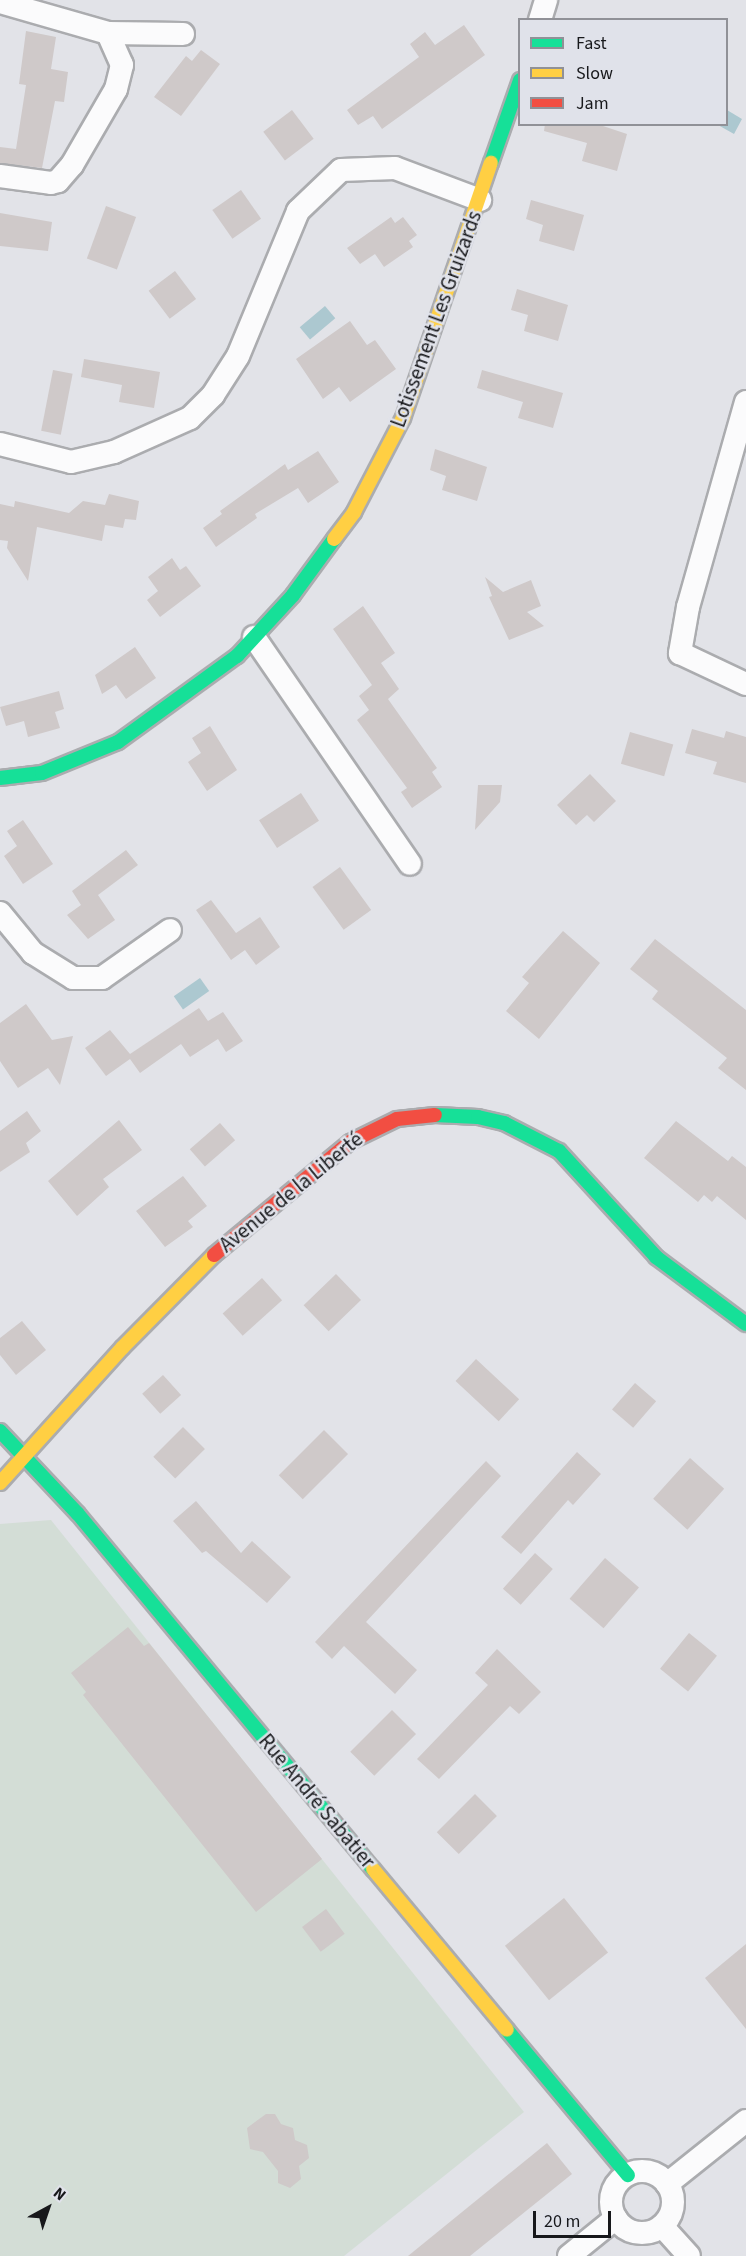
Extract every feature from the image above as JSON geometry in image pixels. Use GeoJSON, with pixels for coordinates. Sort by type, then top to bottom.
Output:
{"type":"FeatureCollection","features":[{"type":"Feature","properties":{"kind":"street"},"geometry":{"type":"LineString","coordinates":[[541,18],[546,0]]}},
{"type":"Feature","properties":{"kind":"street"},"geometry":{"type":"LineString","coordinates":[[0,2],[108,33],[183,34]]}},
{"type":"Feature","properties":{"kind":"street"},"geometry":{"type":"LineString","coordinates":[[0,176],[51,183],[58,181],[72,165],[116,89],[122,65],[108,33]]}},
{"type":"Feature","properties":{"kind":"street","name":"Lotissement Les Gruizards"},"geometry":{"type":"LineString","coordinates":[[0,778],[42,773],[118,742],[237,656],[293,595],[354,512],[403,418],[480,200],[518,83]]}},
{"type":"Feature","properties":{"kind":"street","name":"Lotissement Les Gruizards"},"geometry":{"type":"LineString","coordinates":[[0,444],[71,462],[114,452],[190,418],[213,395],[238,356],[298,211],[341,170],[395,168],[480,200]]}},
{"type":"Feature","properties":{"kind":"street"},"geometry":{"type":"LineString","coordinates":[[746,402],[688,608],[680,653],[746,684]]}},
{"type":"Feature","properties":{"kind":"street"},"geometry":{"type":"LineString","coordinates":[[254,637],[410,864]]}},
{"type":"Feature","properties":{"kind":"street"},"geometry":{"type":"LineString","coordinates":[[0,913],[33,953],[74,978],[102,978],[170,930]]}},
{"type":"Feature","properties":{"kind":"street","name":"Avenue de la Liberté"},"geometry":{"type":"LineString","coordinates":[[0,1483],[234,1235],[350,1142],[372,1128],[423,1114],[478,1117],[504,1123],[559,1151],[656,1257],[686,1283],[746,1324]]}},
{"type":"Feature","properties":{"kind":"street","name":"Rue André Sabatier"},"geometry":{"type":"LineString","coordinates":[[0,1431],[78,1514],[628,2175]]}},
{"type":"Feature","properties":{"kind":"street"},"geometry":{"type":"LineString","coordinates":[[667,2184],[746,2121]]}},
{"type":"Feature","properties":{"kind":"street"},"geometry":{"type":"LineString","coordinates":[[650,2172],[667,2184],[673,2206],[662,2226],[653,2232],[632,2232],[616,2218],[612,2194],[628,2175],[650,2172]]}},
{"type":"Feature","properties":{"kind":"street"},"geometry":{"type":"LineString","coordinates":[[569,2256],[616,2218]]}},
{"type":"Feature","properties":{"kind":"street"},"geometry":{"type":"LineString","coordinates":[[662,2226],[689,2256]]}},
{"type":"Feature","properties":{"kind":"shaded area"},"geometry":{"type":"Polygon","coordinates":[[[51,1520],[524,2112],[344,2256],[0,2256],[0,1524],[51,1520]]]}},
{"type":"Feature","properties":{"kind":"water"},"geometry":{"type":"Polygon","coordinates":[[[728,111],[742,119],[734,134],[720,126],[728,126],[728,111]]]}},
{"type":"Feature","properties":{"kind":"water"},"geometry":{"type":"Polygon","coordinates":[[[325,306],[335,318],[310,339],[300,327],[325,306]]]}},
{"type":"Feature","properties":{"kind":"water"},"geometry":{"type":"Polygon","coordinates":[[[200,978],[209,991],[183,1009],[174,996],[200,978]]]}},
{"type":"Feature","properties":{"kind":"building"},"geometry":{"type":"Polygon","coordinates":[[[464,25],[485,55],[382,129],[373,116],[358,125],[347,110],[419,57],[410,44],[425,32],[435,45],[464,25]]]}},
{"type":"Feature","properties":{"kind":"building"},"geometry":{"type":"Polygon","coordinates":[[[26,31],[56,37],[51,69],[68,72],[64,102],[55,101],[42,168],[0,163],[0,147],[16,149],[26,85],[19,84],[26,31]]]}},
{"type":"Feature","properties":{"kind":"building"},"geometry":{"type":"Polygon","coordinates":[[[201,50],[220,64],[181,116],[154,97],[186,56],[192,61],[201,50]]]}},
{"type":"Feature","properties":{"kind":"building"},"geometry":{"type":"Polygon","coordinates":[[[292,110],[314,139],[285,160],[263,132],[292,110]]]}},
{"type":"Feature","properties":{"kind":"building"},"geometry":{"type":"Polygon","coordinates":[[[545,126],[603,126],[627,134],[617,171],[582,161],[587,143],[544,131],[545,126]]]}},
{"type":"Feature","properties":{"kind":"building"},"geometry":{"type":"Polygon","coordinates":[[[241,190],[261,219],[232,239],[212,210],[241,190]]]}},
{"type":"Feature","properties":{"kind":"building"},"geometry":{"type":"Polygon","coordinates":[[[531,200],[584,215],[574,251],[539,241],[543,225],[526,219],[531,200]]]}},
{"type":"Feature","properties":{"kind":"building"},"geometry":{"type":"Polygon","coordinates":[[[106,206],[136,217],[117,270],[87,259],[106,206]]]}},
{"type":"Feature","properties":{"kind":"building"},"geometry":{"type":"Polygon","coordinates":[[[0,213],[52,222],[48,251],[0,246],[0,213]]]}},
{"type":"Feature","properties":{"kind":"building"},"geometry":{"type":"Polygon","coordinates":[[[391,217],[395,223],[403,217],[417,235],[409,241],[413,247],[384,267],[375,254],[360,264],[347,248],[391,217]]]}},
{"type":"Feature","properties":{"kind":"building"},"geometry":{"type":"Polygon","coordinates":[[[175,271],[196,299],[170,319],[149,291],[175,271]]]}},
{"type":"Feature","properties":{"kind":"building"},"geometry":{"type":"Polygon","coordinates":[[[517,289],[568,305],[558,341],[524,331],[528,315],[511,310],[517,289]]]}},
{"type":"Feature","properties":{"kind":"building"},"geometry":{"type":"Polygon","coordinates":[[[350,321],[367,345],[375,340],[396,369],[350,402],[339,387],[323,399],[296,359],[350,321]]]}},
{"type":"Feature","properties":{"kind":"building"},"geometry":{"type":"Polygon","coordinates":[[[84,359],[160,372],[154,408],[119,402],[122,385],[81,377],[84,359]]]}},
{"type":"Feature","properties":{"kind":"building"},"geometry":{"type":"Polygon","coordinates":[[[53,370],[73,374],[61,435],[41,431],[53,370]]]}},
{"type":"Feature","properties":{"kind":"building"},"geometry":{"type":"Polygon","coordinates":[[[482,370],[563,393],[553,428],[518,418],[523,402],[477,388],[482,370]]]}},
{"type":"Feature","properties":{"kind":"building"},"geometry":{"type":"Polygon","coordinates":[[[435,449],[487,467],[477,501],[442,490],[446,476],[430,470],[435,449]]]}},
{"type":"Feature","properties":{"kind":"building"},"geometry":{"type":"Polygon","coordinates":[[[318,451],[339,482],[308,503],[298,488],[255,514],[257,518],[216,547],[203,528],[222,514],[220,511],[285,464],[288,470],[318,451]]]}},
{"type":"Feature","properties":{"kind":"building"},"geometry":{"type":"Polygon","coordinates":[[[109,494],[139,501],[136,520],[125,519],[123,528],[105,525],[102,541],[37,527],[28,581],[7,548],[8,541],[0,540],[0,504],[14,507],[15,501],[69,513],[83,501],[105,505],[109,494]]]}},
{"type":"Feature","properties":{"kind":"building"},"geometry":{"type":"Polygon","coordinates":[[[172,558],[180,570],[186,566],[201,586],[160,617],[147,600],[158,591],[148,577],[172,558]]]}},
{"type":"Feature","properties":{"kind":"building"},"geometry":{"type":"Polygon","coordinates":[[[485,577],[503,592],[531,580],[541,606],[527,612],[544,626],[509,640],[489,597],[492,596],[485,577]]]}},
{"type":"Feature","properties":{"kind":"building"},"geometry":{"type":"Polygon","coordinates":[[[363,606],[395,653],[381,663],[399,689],[388,699],[437,768],[432,772],[442,787],[412,808],[401,792],[407,788],[357,720],[369,710],[359,696],[372,685],[333,629],[363,606]]]}},
{"type":"Feature","properties":{"kind":"building"},"geometry":{"type":"Polygon","coordinates":[[[135,647],[156,678],[126,699],[116,685],[102,694],[95,675],[135,647]]]}},
{"type":"Feature","properties":{"kind":"building"},"geometry":{"type":"Polygon","coordinates":[[[59,691],[64,709],[55,712],[60,728],[28,737],[24,721],[6,726],[0,707],[59,691]]]}},
{"type":"Feature","properties":{"kind":"building"},"geometry":{"type":"Polygon","coordinates":[[[210,726],[237,770],[207,791],[188,762],[201,753],[192,738],[210,726]]]}},
{"type":"Feature","properties":{"kind":"building"},"geometry":{"type":"Polygon","coordinates":[[[692,729],[724,738],[726,731],[746,737],[746,783],[713,774],[717,762],[685,753],[692,729]]]}},
{"type":"Feature","properties":{"kind":"building"},"geometry":{"type":"Polygon","coordinates":[[[630,732],[673,744],[664,776],[621,764],[630,732]]]}},
{"type":"Feature","properties":{"kind":"building"},"geometry":{"type":"Polygon","coordinates":[[[590,774],[616,801],[594,822],[587,815],[576,825],[557,805],[590,774]]]}},
{"type":"Feature","properties":{"kind":"building"},"geometry":{"type":"Polygon","coordinates":[[[478,785],[502,785],[500,802],[475,830],[478,785]]]}},
{"type":"Feature","properties":{"kind":"building"},"geometry":{"type":"Polygon","coordinates":[[[301,793],[319,821],[277,848],[259,820],[301,793]]]}},
{"type":"Feature","properties":{"kind":"building"},"geometry":{"type":"Polygon","coordinates":[[[23,820],[53,864],[23,884],[4,856],[17,846],[7,831],[23,820]]]}},
{"type":"Feature","properties":{"kind":"building"},"geometry":{"type":"Polygon","coordinates":[[[126,850],[138,865],[98,895],[115,920],[88,939],[67,915],[81,905],[72,891],[126,850]]]}},
{"type":"Feature","properties":{"kind":"building"},"geometry":{"type":"Polygon","coordinates":[[[340,867],[371,910],[344,930],[312,887],[340,867]]]}},
{"type":"Feature","properties":{"kind":"building"},"geometry":{"type":"Polygon","coordinates":[[[211,900],[236,933],[260,917],[280,947],[256,965],[245,950],[231,960],[196,910],[211,900]]]}},
{"type":"Feature","properties":{"kind":"building"},"geometry":{"type":"Polygon","coordinates":[[[563,931],[600,963],[539,1039],[506,1011],[529,983],[522,977],[563,931]]]}},
{"type":"Feature","properties":{"kind":"building"},"geometry":{"type":"Polygon","coordinates":[[[655,939],[746,1010],[746,1090],[718,1068],[727,1058],[652,999],[658,991],[630,969],[655,939]]]}},
{"type":"Feature","properties":{"kind":"building"},"geometry":{"type":"Polygon","coordinates":[[[26,1004],[52,1040],[73,1036],[60,1085],[48,1068],[18,1088],[0,1061],[0,1023],[26,1004]]]}},
{"type":"Feature","properties":{"kind":"building"},"geometry":{"type":"Polygon","coordinates":[[[199,1008],[208,1021],[223,1012],[243,1041],[226,1052],[218,1039],[190,1057],[181,1044],[140,1073],[130,1059],[106,1076],[85,1048],[110,1030],[130,1054],[199,1008]]]}},
{"type":"Feature","properties":{"kind":"building"},"geometry":{"type":"Polygon","coordinates":[[[27,1111],[41,1131],[26,1143],[30,1152],[0,1172],[0,1131],[27,1111]]]}},
{"type":"Feature","properties":{"kind":"building"},"geometry":{"type":"Polygon","coordinates":[[[119,1120],[142,1150],[103,1179],[109,1187],[77,1216],[48,1181],[119,1120]]]}},
{"type":"Feature","properties":{"kind":"building"},"geometry":{"type":"Polygon","coordinates":[[[676,1121],[728,1161],[732,1156],[746,1167],[746,1220],[717,1196],[712,1202],[704,1195],[698,1202],[644,1158],[676,1121]]]}},
{"type":"Feature","properties":{"kind":"building"},"geometry":{"type":"Polygon","coordinates":[[[220,1123],[235,1140],[205,1167],[190,1149],[220,1123]]]}},
{"type":"Feature","properties":{"kind":"building"},"geometry":{"type":"Polygon","coordinates":[[[183,1176],[207,1206],[188,1221],[193,1227],[165,1247],[136,1211],[183,1176]]]}},
{"type":"Feature","properties":{"kind":"building"},"geometry":{"type":"Polygon","coordinates":[[[336,1274],[361,1300],[329,1331],[304,1305],[336,1274]]]}},
{"type":"Feature","properties":{"kind":"building"},"geometry":{"type":"Polygon","coordinates":[[[262,1278],[282,1300],[243,1336],[223,1313],[262,1278]]]}},
{"type":"Feature","properties":{"kind":"building"},"geometry":{"type":"Polygon","coordinates":[[[22,1321],[46,1350],[16,1375],[0,1355],[0,1338],[22,1321]]]}},
{"type":"Feature","properties":{"kind":"building"},"geometry":{"type":"Polygon","coordinates":[[[476,1359],[519,1399],[499,1421],[456,1381],[476,1359]]]}},
{"type":"Feature","properties":{"kind":"building"},"geometry":{"type":"Polygon","coordinates":[[[163,1375],[181,1395],[160,1414],[142,1394],[163,1375]]]}},
{"type":"Feature","properties":{"kind":"building"},"geometry":{"type":"Polygon","coordinates":[[[635,1383],[656,1401],[633,1428],[612,1409],[635,1383]]]}},
{"type":"Feature","properties":{"kind":"building"},"geometry":{"type":"Polygon","coordinates":[[[183,1427],[205,1449],[175,1479],[153,1457],[183,1427]]]}},
{"type":"Feature","properties":{"kind":"building"},"geometry":{"type":"Polygon","coordinates":[[[324,1430],[348,1454],[303,1499],[279,1475],[324,1430]]]}},
{"type":"Feature","properties":{"kind":"building"},"geometry":{"type":"Polygon","coordinates":[[[577,1452],[601,1474],[573,1505],[568,1500],[521,1554],[501,1537],[577,1452]]]}},
{"type":"Feature","properties":{"kind":"building"},"geometry":{"type":"Polygon","coordinates":[[[690,1458],[724,1489],[687,1530],[653,1499],[690,1458]]]}},
{"type":"Feature","properties":{"kind":"building"},"geometry":{"type":"Polygon","coordinates":[[[486,1461],[501,1476],[366,1622],[417,1670],[395,1694],[344,1646],[332,1659],[315,1642],[486,1461]]]}},
{"type":"Feature","properties":{"kind":"building"},"geometry":{"type":"Polygon","coordinates":[[[196,1501],[241,1553],[252,1541],[291,1577],[267,1603],[206,1551],[202,1553],[173,1521],[196,1501]]]}},
{"type":"Feature","properties":{"kind":"building"},"geometry":{"type":"Polygon","coordinates":[[[535,1553],[553,1569],[521,1605],[503,1589],[535,1553]]]}},
{"type":"Feature","properties":{"kind":"building"},"geometry":{"type":"Polygon","coordinates":[[[605,1558],[639,1588],[604,1628],[570,1599],[605,1558]]]}},
{"type":"Feature","properties":{"kind":"building"},"geometry":{"type":"Polygon","coordinates":[[[128,1627],[144,1646],[149,1643],[322,1859],[256,1912],[83,1695],[86,1692],[71,1673],[128,1627]]]}},
{"type":"Feature","properties":{"kind":"building"},"geometry":{"type":"Polygon","coordinates":[[[689,1633],[717,1656],[688,1691],[660,1669],[689,1633]]]}},
{"type":"Feature","properties":{"kind":"building"},"geometry":{"type":"Polygon","coordinates":[[[497,1649],[541,1692],[519,1714],[510,1706],[439,1779],[417,1759],[488,1685],[475,1673],[497,1649]]]}},
{"type":"Feature","properties":{"kind":"building"},"geometry":{"type":"Polygon","coordinates":[[[392,1710],[416,1734],[374,1776],[350,1752],[392,1710]]]}},
{"type":"Feature","properties":{"kind":"building"},"geometry":{"type":"Polygon","coordinates":[[[475,1794],[497,1816],[459,1854],[437,1832],[475,1794]]]}},
{"type":"Feature","properties":{"kind":"building"},"geometry":{"type":"Polygon","coordinates":[[[564,1898],[608,1952],[549,2000],[505,1946],[564,1898]]]}},
{"type":"Feature","properties":{"kind":"building"},"geometry":{"type":"Polygon","coordinates":[[[326,1909],[345,1934],[321,1952],[302,1927],[326,1909]]]}},
{"type":"Feature","properties":{"kind":"building"},"geometry":{"type":"Polygon","coordinates":[[[746,1944],[746,2029],[705,1978],[746,1944]]]}},
{"type":"Feature","properties":{"kind":"building"},"geometry":{"type":"Polygon","coordinates":[[[266,2114],[275,2114],[281,2124],[293,2128],[295,2140],[307,2145],[309,2158],[299,2166],[301,2179],[290,2188],[278,2183],[278,2171],[263,2152],[250,2149],[247,2128],[266,2114]]]}},
{"type":"Feature","properties":{"kind":"building"},"geometry":{"type":"Polygon","coordinates":[[[547,2143],[572,2174],[470,2256],[408,2256],[547,2143]]]}},
{"type":"Feature","properties":{"kind":"traffic: fast"},"geometry":{"type":"LineString","coordinates":[[491,163],[518,86]]}},
{"type":"Feature","properties":{"kind":"traffic: fast"},"geometry":{"type":"LineString","coordinates":[[0,778],[42,773],[118,742],[237,656],[293,595],[334,539]]}},
{"type":"Feature","properties":{"kind":"traffic: fast"},"geometry":{"type":"LineString","coordinates":[[435,1115],[478,1117],[504,1123],[559,1151],[656,1257],[746,1324]]}},
{"type":"Feature","properties":{"kind":"traffic: fast"},"geometry":{"type":"LineString","coordinates":[[0,1431],[78,1514],[373,1869]]}},
{"type":"Feature","properties":{"kind":"traffic: fast"},"geometry":{"type":"LineString","coordinates":[[507,2030],[628,2175]]}},
{"type":"Feature","properties":{"kind":"traffic: slow"},"geometry":{"type":"LineString","coordinates":[[334,539],[354,512],[403,418],[491,163]]}},
{"type":"Feature","properties":{"kind":"traffic: slow"},"geometry":{"type":"LineString","coordinates":[[0,1483],[123,1347],[214,1255]]}},
{"type":"Feature","properties":{"kind":"traffic: slow"},"geometry":{"type":"LineString","coordinates":[[373,1869],[507,2030]]}},
{"type":"Feature","properties":{"kind":"traffic: jam"},"geometry":{"type":"LineString","coordinates":[[214,1255],[350,1142],[397,1119],[435,1115]]}}]}
